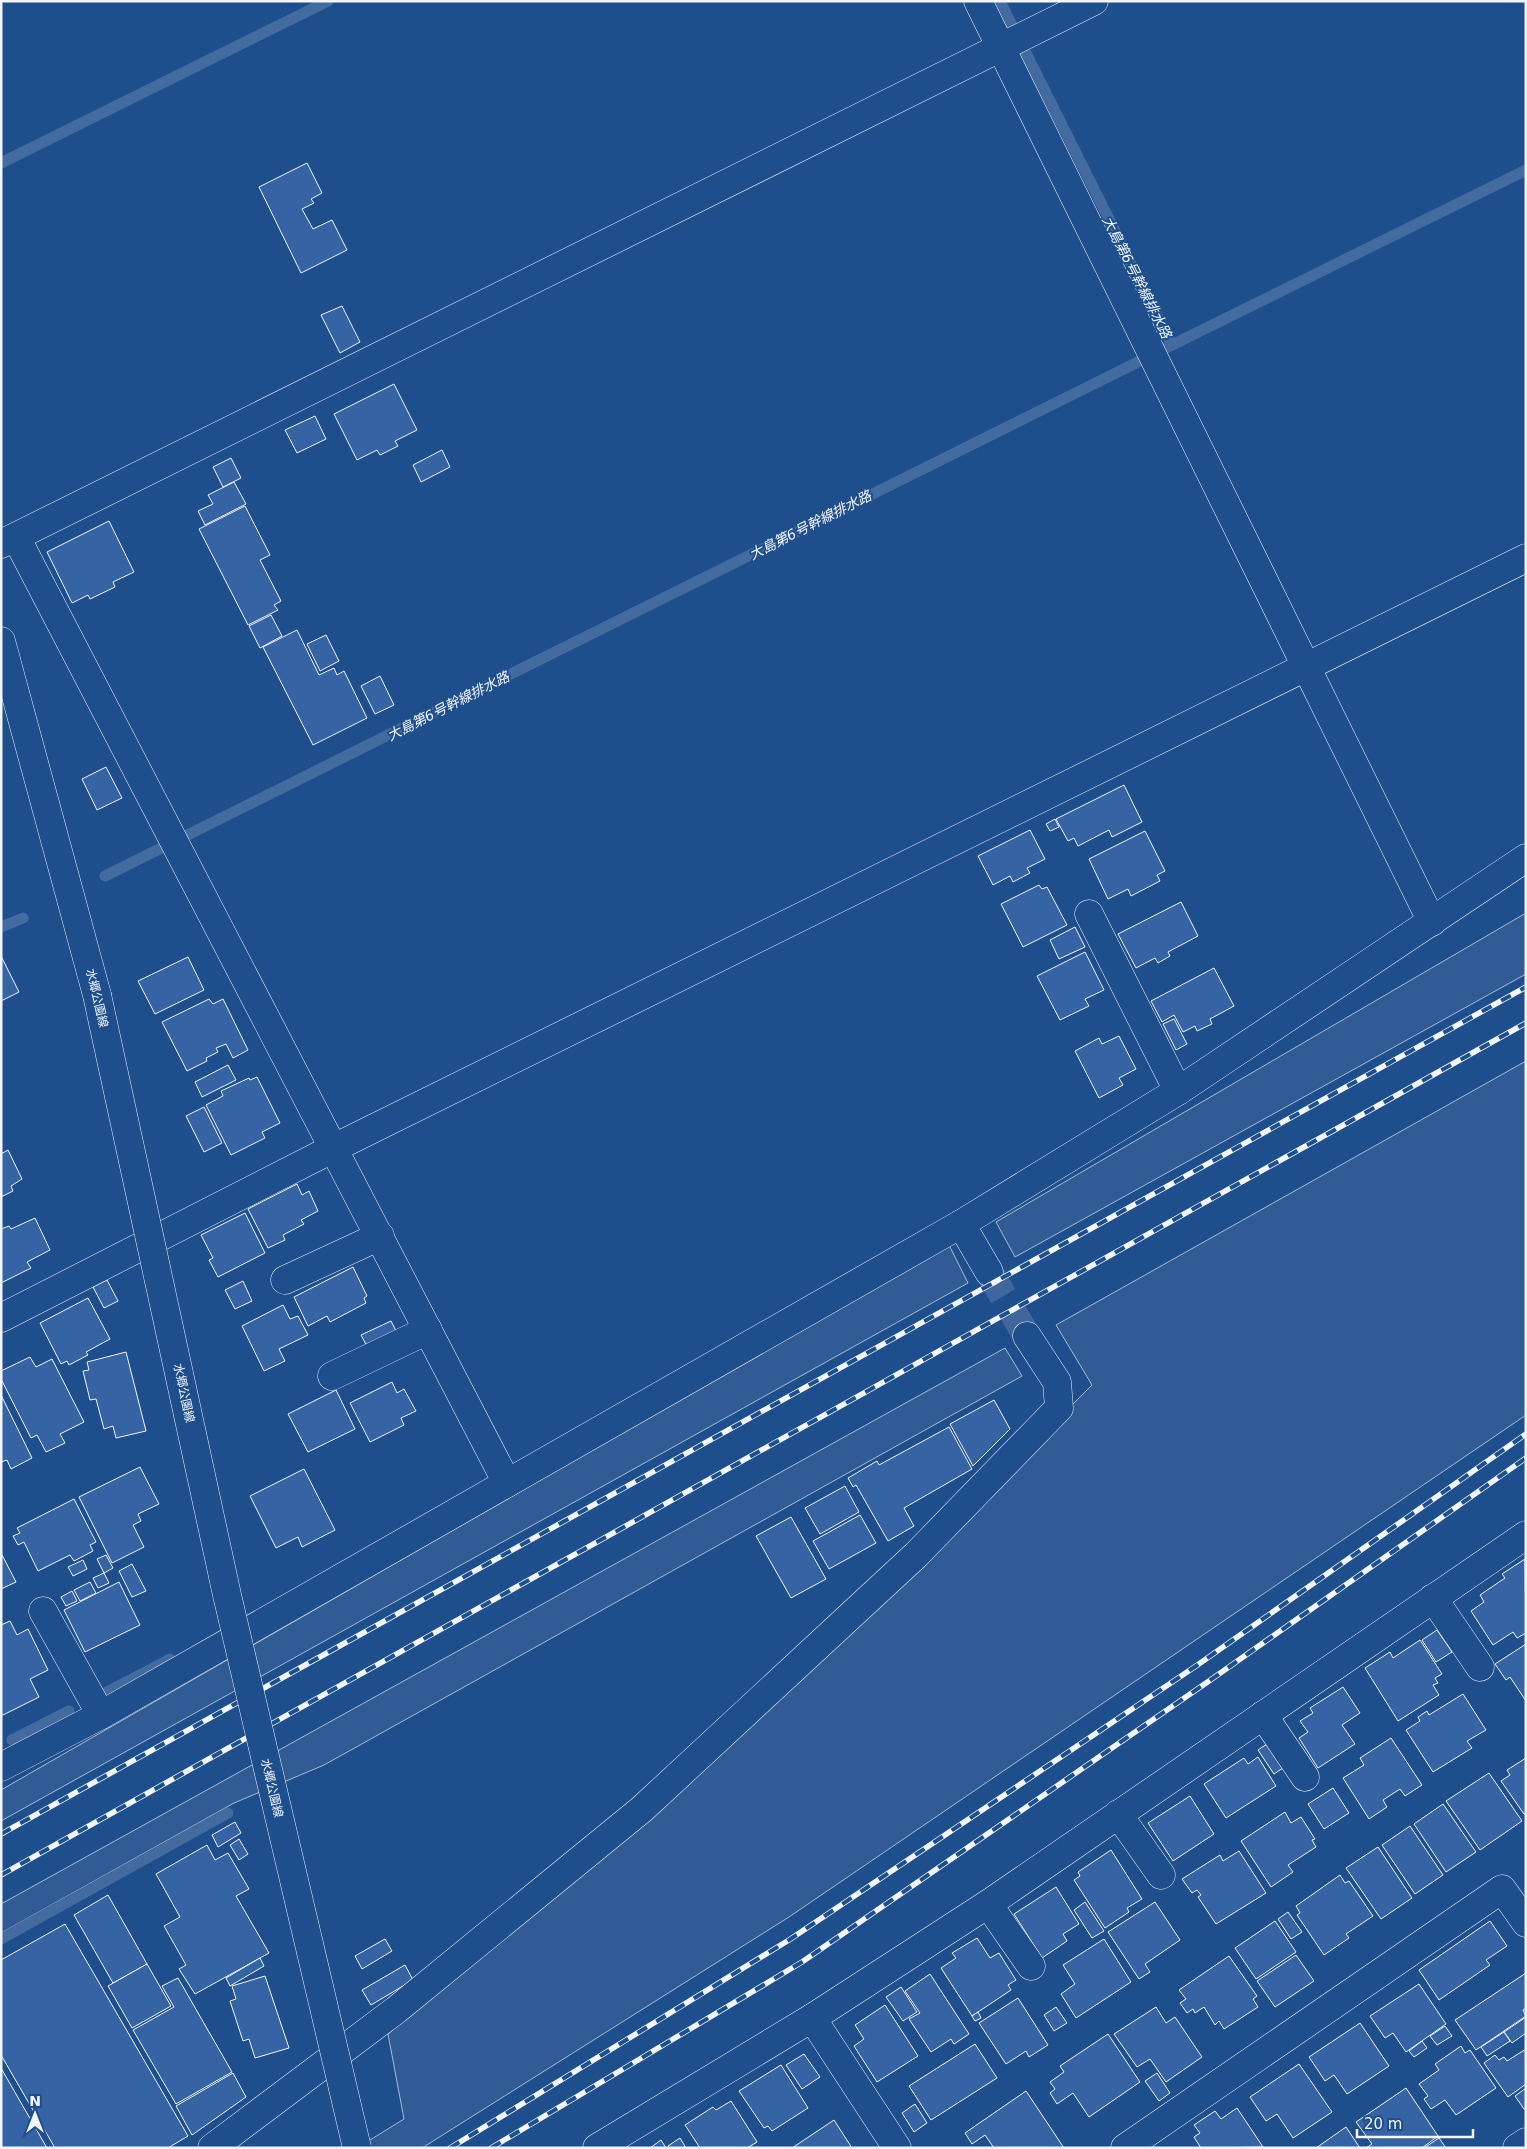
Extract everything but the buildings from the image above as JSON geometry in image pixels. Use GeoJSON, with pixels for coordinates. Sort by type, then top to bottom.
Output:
{"type":"FeatureCollection","features":[{"type":"Feature","properties":{"kind":"street"},"geometry":{"type":"LineString","coordinates":[[978,1],[1013,41],[1154,358],[1432,922]]}},
{"type":"Feature","properties":{"kind":"street"},"geometry":{"type":"LineString","coordinates":[[507,1483],[167,828],[8,540],[1094,1]]}},
{"type":"Feature","properties":{"kind":"street"},"geometry":{"type":"LineString","coordinates":[[1,1318],[334,1148],[1526,558]]}},
{"type":"Feature","properties":{"kind":"street","name":"水郷公園線"},"geometry":{"type":"LineString","coordinates":[[1,641],[97,995],[232,1614],[357,2148]]}},
{"type":"Feature","properties":{"kind":"street"},"geometry":{"type":"LineString","coordinates":[[1,1767],[101,1715],[961,1224],[1178,1091],[1526,858]]}},
{"type":"Feature","properties":{"kind":"street"},"geometry":{"type":"LineString","coordinates":[[1089,914],[1178,1091]]}},
{"type":"Feature","properties":{"kind":"street"},"geometry":{"type":"LineString","coordinates":[[961,1224],[989,1272]]}},
{"type":"Feature","properties":{"kind":"street"},"geometry":{"type":"LineString","coordinates":[[284,1280],[380,1236]]}},
{"type":"Feature","properties":{"kind":"street"},"geometry":{"type":"LineString","coordinates":[[332,1376],[428,1330]]}},
{"type":"Feature","properties":{"kind":"street"},"geometry":{"type":"LineString","coordinates":[[212,2148],[396,2010],[642,1809],[916,1555],[1059,1408],[1057,1382],[1027,1336]]}},
{"type":"Feature","properties":{"kind":"street"},"geometry":{"type":"LineString","coordinates":[[597,2148],[812,2018],[988,1904],[1526,1535]]}},
{"type":"Feature","properties":{"kind":"street"},"geometry":{"type":"LineString","coordinates":[[1432,1598],[1480,1667]]}},
{"type":"Feature","properties":{"kind":"street"},"geometry":{"type":"LineString","coordinates":[[43,1611],[101,1715]]}},
{"type":"Feature","properties":{"kind":"street"},"geometry":{"type":"LineString","coordinates":[[1263,1715],[1305,1777]]}},
{"type":"Feature","properties":{"kind":"street"},"geometry":{"type":"LineString","coordinates":[[1118,1814],[1161,1875]]}},
{"type":"Feature","properties":{"kind":"street"},"geometry":{"type":"LineString","coordinates":[[1125,2148],[1502,1889],[1526,1923]]}},
{"type":"Feature","properties":{"kind":"street"},"geometry":{"type":"LineString","coordinates":[[988,1904],[1031,1966]]}},
{"type":"Feature","properties":{"kind":"street"},"geometry":{"type":"LineString","coordinates":[[812,2018],[896,2148]]}},
{"type":"Feature","properties":{"kind":"street"},"geometry":{"type":"LineString","coordinates":[[1517,2148],[1526,2142]]}},
{"type":"Feature","properties":{"kind":"shaded area"},"geometry":{"type":"Polygon","coordinates":[[[1526,913],[1526,974],[1015,1257],[996,1222],[1526,913]]]}},
{"type":"Feature","properties":{"kind":"shaded area"},"geometry":{"type":"Polygon","coordinates":[[[1526,1061],[1526,1415],[789,1917],[422,2148],[357,2148],[404,2119],[388,2034],[763,1712],[1092,1385],[1056,1325],[1526,1061]]]}},
{"type":"Feature","properties":{"kind":"shaded area"},"geometry":{"type":"Polygon","coordinates":[[[949,1245],[968,1283],[1,1821],[1,1790],[949,1245]]]}},
{"type":"Feature","properties":{"kind":"shaded area"},"geometry":{"type":"Polygon","coordinates":[[[1005,1348],[1022,1376],[324,1765],[234,1803],[1,1933],[1,1904],[1005,1348]]]}},
{"type":"Feature","properties":{"kind":"waterway"},"geometry":{"type":"LineString","coordinates":[[1,163],[328,1]]}},
{"type":"Feature","properties":{"kind":"waterway","name":"大島第6号幹線排水路"},"geometry":{"type":"LineString","coordinates":[[105,876],[1172,345],[1000,1]]}},
{"type":"Feature","properties":{"kind":"waterway"},"geometry":{"type":"LineString","coordinates":[[1172,345],[1526,170]]}},
{"type":"Feature","properties":{"kind":"waterway","name":"大島第6号幹線排水路"},"geometry":{"type":"LineString","coordinates":[[1,927],[23,918]]}},
{"type":"Feature","properties":{"kind":"waterway"},"geometry":{"type":"LineString","coordinates":[[105,1693],[170,1659]]}},
{"type":"Feature","properties":{"kind":"waterway"},"geometry":{"type":"LineString","coordinates":[[12,1740],[69,1711]]}},
{"type":"Feature","properties":{"kind":"waterway"},"geometry":{"type":"LineString","coordinates":[[1,1939],[228,1813]]}},
{"type":"Feature","properties":{"kind":"tunnel"},"geometry":{"type":"LineString","coordinates":[[989,1272],[1027,1336]]}},
{"type":"Feature","properties":{"kind":"railway"},"geometry":{"type":"LineString","coordinates":[[1,1834],[1526,987]]}},
{"type":"Feature","properties":{"kind":"railway"},"geometry":{"type":"LineString","coordinates":[[1,1875],[1526,1023]]}},
{"type":"Feature","properties":{"kind":"railway"},"geometry":{"type":"LineString","coordinates":[[450,2148],[789,1940],[1196,1666],[1526,1434]]}},
{"type":"Feature","properties":{"kind":"railway"},"geometry":{"type":"LineString","coordinates":[[491,2148],[802,1962],[1209,1681],[1526,1458]]}}]}
